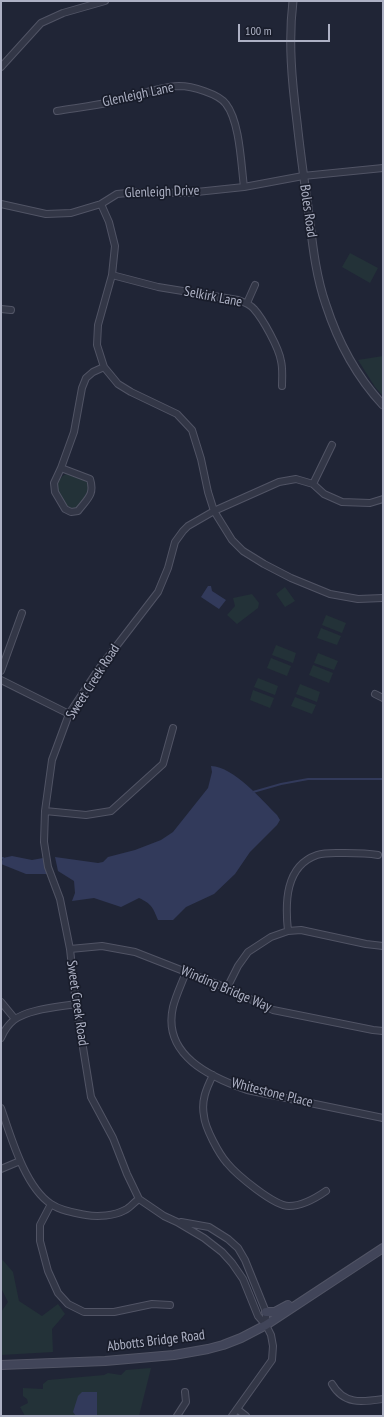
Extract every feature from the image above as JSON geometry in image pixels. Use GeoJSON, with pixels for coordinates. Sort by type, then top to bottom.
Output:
{"type":"FeatureCollection","features":[{"type":"Feature","properties":{"kind":"main road","name":"Abbotts Bridge Road"},"geometry":{"type":"LineString","coordinates":[[1,1365],[105,1361],[174,1355],[223,1345],[241,1338],[266,1325],[383,1248]]}},
{"type":"Feature","properties":{"kind":"main road"},"geometry":{"type":"LineString","coordinates":[[266,1312],[275,1312],[320,1285],[332,1282]]}},
{"type":"Feature","properties":{"kind":"street"},"geometry":{"type":"LineString","coordinates":[[1,67],[41,23],[63,13],[105,1]]}},
{"type":"Feature","properties":{"kind":"street","name":"Boles Road"},"geometry":{"type":"LineString","coordinates":[[293,1],[291,60],[292,81],[303,176],[318,277],[325,304],[335,331],[347,355],[362,378],[383,405]]}},
{"type":"Feature","properties":{"kind":"street","name":"Glenleigh Lane"},"geometry":{"type":"LineString","coordinates":[[57,111],[111,102],[161,89],[180,86],[200,89],[220,98],[226,104],[232,115],[238,138],[244,186]]}},
{"type":"Feature","properties":{"kind":"street","name":"Glenleigh Drive"},"geometry":{"type":"LineString","coordinates":[[1,204],[46,214],[70,213],[101,204],[117,194],[138,192],[188,193],[244,186],[303,176],[383,168]]}},
{"type":"Feature","properties":{"kind":"street"},"geometry":{"type":"LineString","coordinates":[[101,204],[109,222],[115,246],[112,275],[98,325],[97,345],[104,367],[118,384],[131,392],[177,414],[192,430],[214,511],[232,540],[243,551],[277,571],[315,589],[330,594],[358,599],[383,598]]}},
{"type":"Feature","properties":{"kind":"street","name":"Selkirk Lane"},"geometry":{"type":"LineString","coordinates":[[112,275],[158,287],[238,300],[247,303],[254,308],[273,340],[281,360],[282,386]]}},
{"type":"Feature","properties":{"kind":"street"},"geometry":{"type":"LineString","coordinates":[[247,303],[254,285]]}},
{"type":"Feature","properties":{"kind":"street"},"geometry":{"type":"LineString","coordinates":[[1,310],[11,310]]}},
{"type":"Feature","properties":{"kind":"street"},"geometry":{"type":"LineString","coordinates":[[61,468],[90,480],[93,487],[91,495],[78,511],[71,512],[65,509],[55,492],[54,483],[74,432],[82,388],[86,378],[93,372],[104,367]]}},
{"type":"Feature","properties":{"kind":"street"},"geometry":{"type":"LineString","coordinates":[[313,484],[332,445]]}},
{"type":"Feature","properties":{"kind":"street","name":"Sweet Creek Road"},"geometry":{"type":"LineString","coordinates":[[266,1325],[258,1316],[243,1279],[222,1252],[204,1238],[164,1216],[139,1198],[127,1174],[113,1138],[91,1097],[76,1004],[70,949],[60,899],[48,867],[44,842],[45,812],[52,760],[69,714],[98,670],[158,592],[168,568],[175,542],[188,526],[214,511],[280,482],[296,479],[313,484],[324,494],[342,502],[370,503],[383,499]]}},
{"type":"Feature","properties":{"kind":"street"},"geometry":{"type":"LineString","coordinates":[[1,671],[22,613]]}},
{"type":"Feature","properties":{"kind":"street"},"geometry":{"type":"LineString","coordinates":[[1,680],[69,714]]}},
{"type":"Feature","properties":{"kind":"street"},"geometry":{"type":"LineString","coordinates":[[375,694],[383,698]]}},
{"type":"Feature","properties":{"kind":"street"},"geometry":{"type":"LineString","coordinates":[[45,812],[86,815],[111,811],[163,764],[173,728]]}},
{"type":"Feature","properties":{"kind":"street"},"geometry":{"type":"LineString","coordinates":[[288,931],[286,913],[287,896],[291,881],[297,869],[306,860],[317,855],[328,853],[366,853],[378,855]]}},
{"type":"Feature","properties":{"kind":"street"},"geometry":{"type":"LineString","coordinates":[[227,988],[238,966],[248,952],[271,937],[288,931],[301,930],[366,944],[383,946]]}},
{"type":"Feature","properties":{"kind":"street","name":"Winding Bridge Way"},"geometry":{"type":"LineString","coordinates":[[70,949],[102,946],[135,952],[227,988],[273,1010],[383,1031]]}},
{"type":"Feature","properties":{"kind":"street","name":"Whitestone Place"},"geometry":{"type":"LineString","coordinates":[[186,972],[173,1006],[171,1018],[177,1045],[193,1064],[231,1084],[247,1090],[383,1118]]}},
{"type":"Feature","properties":{"kind":"street"},"geometry":{"type":"LineString","coordinates":[[1,1002],[15,1019]]}},
{"type":"Feature","properties":{"kind":"street"},"geometry":{"type":"LineString","coordinates":[[1,1038],[5,1030],[15,1019],[34,1011],[76,1004]]}},
{"type":"Feature","properties":{"kind":"street"},"geometry":{"type":"LineString","coordinates":[[213,1075],[203,1098],[204,1118],[217,1149],[226,1163],[260,1192],[287,1206],[314,1200],[326,1192]]}},
{"type":"Feature","properties":{"kind":"street"},"geometry":{"type":"LineString","coordinates":[[1,1108],[20,1161],[32,1183],[40,1194],[51,1204],[72,1213],[95,1216],[111,1215],[125,1210],[139,1198]]}},
{"type":"Feature","properties":{"kind":"street"},"geometry":{"type":"LineString","coordinates":[[1,1169],[20,1161]]}},
{"type":"Feature","properties":{"kind":"street"},"geometry":{"type":"LineString","coordinates":[[51,1204],[40,1225],[40,1241],[48,1271],[54,1285],[58,1293],[68,1304],[84,1312],[114,1312],[152,1304],[170,1305]]}},
{"type":"Feature","properties":{"kind":"street","name":"Sweet Creek Road"},"geometry":{"type":"LineString","coordinates":[[177,1222],[209,1227],[228,1239],[238,1248],[266,1312],[266,1325]]}},
{"type":"Feature","properties":{"kind":"street"},"geometry":{"type":"LineString","coordinates":[[232,1416],[272,1360],[273,1346],[271,1335],[266,1325]]}},
{"type":"Feature","properties":{"kind":"street"},"geometry":{"type":"LineString","coordinates":[[332,1384],[340,1394],[350,1400],[365,1402],[383,1399]]}},
{"type":"Feature","properties":{"kind":"street"},"geometry":{"type":"LineString","coordinates":[[177,1416],[186,1402],[185,1392]]}},
{"type":"Feature","properties":{"kind":"street"},"geometry":{"type":"LineString","coordinates":[[237,1409],[246,1416]]}},
{"type":"Feature","properties":{"kind":"shaded area"},"geometry":{"type":"Polygon","coordinates":[[[350,253],[378,268],[370,283],[342,267],[350,253]]]}},
{"type":"Feature","properties":{"kind":"shaded area"},"geometry":{"type":"Polygon","coordinates":[[[383,356],[383,396],[375,387],[358,360],[383,356]]]}},
{"type":"Feature","properties":{"kind":"shaded area"},"geometry":{"type":"Polygon","coordinates":[[[66,474],[85,480],[90,487],[76,508],[67,506],[63,502],[58,490],[58,484],[61,478],[66,474]]]}},
{"type":"Feature","properties":{"kind":"shaded area"},"geometry":{"type":"Polygon","coordinates":[[[285,587],[295,601],[285,607],[276,594],[285,587]]]}},
{"type":"Feature","properties":{"kind":"shaded area"},"geometry":{"type":"Polygon","coordinates":[[[252,594],[259,603],[258,608],[237,624],[227,615],[235,606],[233,598],[252,594]]]}},
{"type":"Feature","properties":{"kind":"shaded area"},"geometry":{"type":"Polygon","coordinates":[[[326,615],[346,623],[342,633],[322,625],[326,615]]]}},
{"type":"Feature","properties":{"kind":"shaded area"},"geometry":{"type":"Polygon","coordinates":[[[321,628],[341,636],[337,645],[317,638],[321,628]]]}},
{"type":"Feature","properties":{"kind":"shaded area"},"geometry":{"type":"Polygon","coordinates":[[[276,645],[296,653],[293,663],[272,655],[276,645]]]}},
{"type":"Feature","properties":{"kind":"shaded area"},"geometry":{"type":"Polygon","coordinates":[[[318,653],[338,661],[334,670],[314,663],[318,653]]]}},
{"type":"Feature","properties":{"kind":"shaded area"},"geometry":{"type":"Polygon","coordinates":[[[271,658],[291,666],[287,676],[267,668],[271,658]]]}},
{"type":"Feature","properties":{"kind":"shaded area"},"geometry":{"type":"Polygon","coordinates":[[[313,665],[333,673],[329,683],[309,675],[313,665]]]}},
{"type":"Feature","properties":{"kind":"shaded area"},"geometry":{"type":"Polygon","coordinates":[[[258,678],[278,686],[275,695],[254,687],[258,678]]]}},
{"type":"Feature","properties":{"kind":"shaded area"},"geometry":{"type":"Polygon","coordinates":[[[300,684],[320,692],[317,702],[296,694],[300,684]]]}},
{"type":"Feature","properties":{"kind":"shaded area"},"geometry":{"type":"Polygon","coordinates":[[[253,690],[274,698],[270,708],[250,700],[253,690]]]}},
{"type":"Feature","properties":{"kind":"shaded area"},"geometry":{"type":"Polygon","coordinates":[[[295,697],[316,705],[312,714],[291,706],[295,697]]]}},
{"type":"Feature","properties":{"kind":"shaded area"},"geometry":{"type":"Polygon","coordinates":[[[1,1258],[13,1272],[19,1301],[42,1316],[58,1304],[65,1314],[52,1329],[53,1352],[1,1355],[1,1312],[8,1302],[1,1288],[1,1258]]]}},
{"type":"Feature","properties":{"kind":"shaded area"},"geometry":{"type":"Polygon","coordinates":[[[151,1368],[139,1416],[25,1416],[20,1407],[28,1403],[27,1399],[23,1396],[23,1388],[43,1389],[43,1384],[48,1380],[104,1375],[108,1373],[121,1375],[126,1370],[151,1368]]]}},
{"type":"Feature","properties":{"kind":"water"},"geometry":{"type":"Polygon","coordinates":[[[208,586],[211,586],[212,591],[226,600],[219,609],[201,597],[208,586]]]}},
{"type":"Feature","properties":{"kind":"water"},"geometry":{"type":"Polygon","coordinates":[[[211,766],[229,772],[247,785],[264,801],[280,820],[277,825],[250,852],[235,874],[214,894],[186,907],[173,920],[158,920],[152,907],[147,902],[139,898],[121,907],[94,898],[72,901],[75,893],[74,881],[58,871],[55,857],[98,863],[103,862],[108,857],[135,850],[161,840],[173,832],[208,788],[212,772],[211,766]]]}},
{"type":"Feature","properties":{"kind":"water"},"geometry":{"type":"Polygon","coordinates":[[[12,856],[32,860],[43,858],[47,874],[26,874],[1,864],[3,858],[12,856]]]}},
{"type":"Feature","properties":{"kind":"water"},"geometry":{"type":"Polygon","coordinates":[[[82,1392],[97,1392],[97,1416],[76,1416],[73,1412],[78,1396],[82,1392]]]}},
{"type":"Feature","properties":{"kind":"waterway"},"geometry":{"type":"LineString","coordinates":[[253,792],[281,784],[308,779],[383,779]]}}]}
